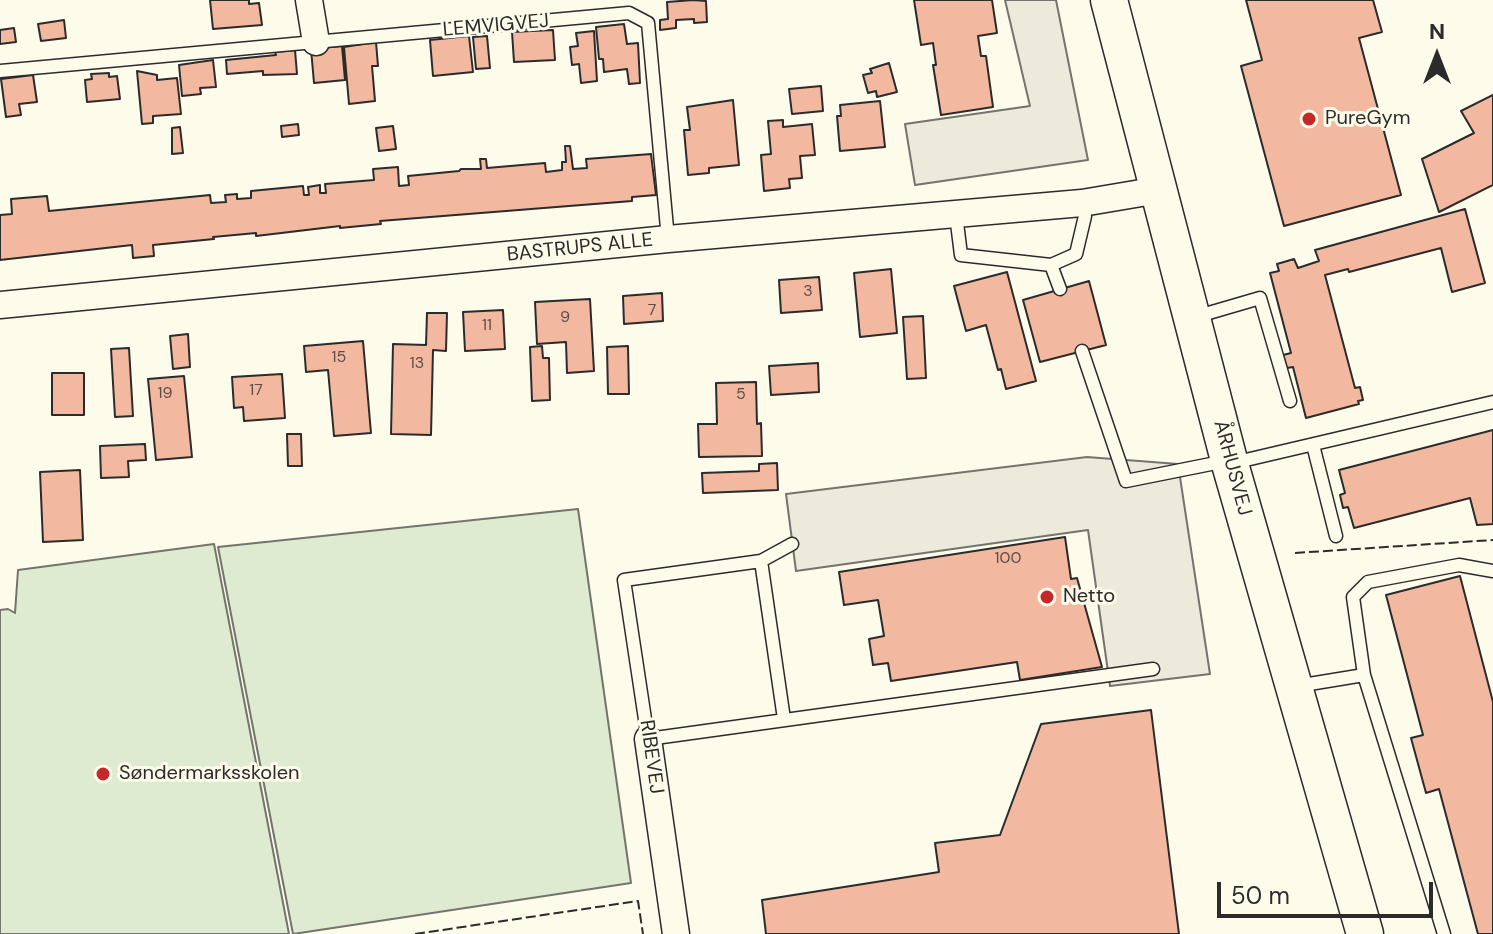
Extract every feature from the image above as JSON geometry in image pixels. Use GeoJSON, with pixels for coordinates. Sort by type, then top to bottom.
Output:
{"type":"FeatureCollection","features":[{"type":"Feature","properties":{"kind":"main road","name":"ÅRHUSVEJ"},"geometry":{"type":"LineString","coordinates":[[1109,0],[1230,462],[1365,934]]}},
{"type":"Feature","properties":{"kind":"street"},"geometry":{"type":"LineString","coordinates":[[309,0],[316,42]]}},
{"type":"Feature","properties":{"kind":"street","name":"BASTRUPS ALLE"},"geometry":{"type":"LineString","coordinates":[[0,305],[668,239],[1082,203],[1159,190]]}},
{"type":"Feature","properties":{"kind":"street","name":"RIBEVEJ"},"geometry":{"type":"LineString","coordinates":[[648,739],[676,934]]}},
{"type":"Feature","properties":{"kind":"lane","name":"LEMVIGVEJ"},"geometry":{"type":"LineString","coordinates":[[0,71],[629,13],[648,23],[668,239]]}},
{"type":"Feature","properties":{"kind":"lane"},"geometry":{"type":"LineString","coordinates":[[956,215],[961,255],[1051,265],[1076,254],[1085,216],[1082,203]]}},
{"type":"Feature","properties":{"kind":"lane"},"geometry":{"type":"LineString","coordinates":[[1051,265],[1060,289]]}},
{"type":"Feature","properties":{"kind":"lane"},"geometry":{"type":"LineString","coordinates":[[1192,318],[1260,298],[1290,401]]}},
{"type":"Feature","properties":{"kind":"lane"},"geometry":{"type":"LineString","coordinates":[[1082,351],[1126,481],[1313,445],[1493,402]]}},
{"type":"Feature","properties":{"kind":"lane"},"geometry":{"type":"LineString","coordinates":[[1313,445],[1336,536]]}},
{"type":"Feature","properties":{"kind":"lane"},"geometry":{"type":"LineString","coordinates":[[784,719],[761,561],[792,544]]}},
{"type":"Feature","properties":{"kind":"lane","name":"RIBEVEJ"},"geometry":{"type":"LineString","coordinates":[[648,739],[624,580],[761,561]]}},
{"type":"Feature","properties":{"kind":"lane"},"geometry":{"type":"LineString","coordinates":[[1444,934],[1364,675],[1353,597],[1368,582],[1459,565],[1493,571]]}},
{"type":"Feature","properties":{"kind":"lane"},"geometry":{"type":"LineString","coordinates":[[648,739],[1153,669]]}},
{"type":"Feature","properties":{"kind":"lane"},"geometry":{"type":"LineString","coordinates":[[1294,687],[1364,675]]}},
{"type":"Feature","properties":{"kind":"green space"},"geometry":{"type":"Polygon","coordinates":[[[578,509],[631,883],[293,934],[218,547],[578,509]]]}},
{"type":"Feature","properties":{"kind":"green space","name":"Søndermarksskolen"},"geometry":{"type":"Polygon","coordinates":[[[214,544],[289,934],[0,934],[0,610],[8,609],[15,613],[18,570],[214,544]]]}},
{"type":"Feature","properties":{"kind":"shaded area"},"geometry":{"type":"Polygon","coordinates":[[[1005,0],[1056,0],[1088,160],[915,185],[905,124],[1030,106],[1005,0]]]}},
{"type":"Feature","properties":{"kind":"shaded area"},"geometry":{"type":"Polygon","coordinates":[[[1087,457],[1178,464],[1210,674],[1110,686],[1088,530],[796,571],[786,494],[1087,457]]]}},
{"type":"Feature","properties":{"kind":"building"},"geometry":{"type":"Polygon","coordinates":[[[210,0],[259,3],[262,25],[213,29],[210,0]]]}},
{"type":"Feature","properties":{"kind":"building"},"geometry":{"type":"Polygon","coordinates":[[[914,0],[992,0],[997,33],[978,36],[981,56],[986,56],[993,107],[941,115],[933,65],[936,65],[933,43],[921,45],[914,0]]]}},
{"type":"Feature","properties":{"kind":"building"},"geometry":{"type":"Polygon","coordinates":[[[1246,0],[1373,0],[1382,32],[1359,38],[1401,195],[1284,226],[1241,66],[1262,60],[1246,0]]]}},
{"type":"Feature","properties":{"kind":"building"},"geometry":{"type":"Polygon","coordinates":[[[706,1],[707,22],[676,20],[676,28],[660,30],[660,20],[668,19],[667,2],[706,1]]]}},
{"type":"Feature","properties":{"kind":"building"},"geometry":{"type":"Polygon","coordinates":[[[64,20],[66,38],[41,41],[38,24],[64,20]]]}},
{"type":"Feature","properties":{"kind":"building"},"geometry":{"type":"Polygon","coordinates":[[[624,24],[627,44],[638,43],[640,83],[629,84],[627,69],[604,72],[603,59],[599,59],[596,27],[624,24]]]}},
{"type":"Feature","properties":{"kind":"building"},"geometry":{"type":"Polygon","coordinates":[[[14,28],[16,42],[0,44],[0,30],[14,28]]]}},
{"type":"Feature","properties":{"kind":"building"},"geometry":{"type":"Polygon","coordinates":[[[553,30],[555,60],[514,62],[512,32],[553,30]]]}},
{"type":"Feature","properties":{"kind":"building"},"geometry":{"type":"Polygon","coordinates":[[[594,31],[597,81],[581,83],[579,64],[572,65],[570,47],[578,46],[576,33],[594,31]]]}},
{"type":"Feature","properties":{"kind":"building"},"geometry":{"type":"Polygon","coordinates":[[[469,36],[473,72],[433,76],[430,40],[469,36]]]}},
{"type":"Feature","properties":{"kind":"building"},"geometry":{"type":"Polygon","coordinates":[[[487,36],[490,68],[476,69],[473,37],[487,36]]]}},
{"type":"Feature","properties":{"kind":"building"},"geometry":{"type":"Polygon","coordinates":[[[376,42],[378,66],[372,66],[375,101],[349,104],[344,47],[376,42]]]}},
{"type":"Feature","properties":{"kind":"building"},"geometry":{"type":"Polygon","coordinates":[[[342,46],[345,80],[314,83],[311,49],[342,46]]]}},
{"type":"Feature","properties":{"kind":"building"},"geometry":{"type":"Polygon","coordinates":[[[295,50],[297,74],[263,75],[263,71],[227,74],[226,60],[295,50]]]}},
{"type":"Feature","properties":{"kind":"building"},"geometry":{"type":"Polygon","coordinates":[[[213,60],[216,87],[200,88],[201,94],[182,96],[179,65],[213,60]]]}},
{"type":"Feature","properties":{"kind":"building"},"geometry":{"type":"Polygon","coordinates":[[[889,63],[897,92],[877,97],[876,91],[868,93],[863,75],[872,73],[870,69],[889,63]]]}},
{"type":"Feature","properties":{"kind":"building"},"geometry":{"type":"Polygon","coordinates":[[[137,71],[157,75],[157,80],[177,78],[181,114],[153,116],[153,123],[142,124],[137,71]]]}},
{"type":"Feature","properties":{"kind":"building"},"geometry":{"type":"Polygon","coordinates":[[[109,73],[109,77],[117,76],[120,99],[87,102],[85,80],[92,79],[91,74],[109,73]]]}},
{"type":"Feature","properties":{"kind":"building"},"geometry":{"type":"Polygon","coordinates":[[[33,75],[37,102],[19,104],[21,115],[6,117],[1,79],[33,75]]]}},
{"type":"Feature","properties":{"kind":"building"},"geometry":{"type":"Polygon","coordinates":[[[821,86],[823,111],[792,114],[789,89],[821,86]]]}},
{"type":"Feature","properties":{"kind":"building"},"geometry":{"type":"Polygon","coordinates":[[[1493,95],[1493,185],[1439,212],[1422,159],[1474,133],[1461,111],[1493,95]]]}},
{"type":"Feature","properties":{"kind":"building"},"geometry":{"type":"Polygon","coordinates":[[[733,100],[739,165],[709,168],[709,173],[688,175],[684,130],[690,130],[687,107],[733,100]]]}},
{"type":"Feature","properties":{"kind":"building"},"geometry":{"type":"Polygon","coordinates":[[[880,101],[885,147],[840,151],[837,116],[841,116],[840,105],[880,101]]]}},
{"type":"Feature","properties":{"kind":"building"},"geometry":{"type":"Polygon","coordinates":[[[783,120],[783,127],[812,124],[815,155],[800,156],[802,178],[789,179],[790,188],[764,191],[761,155],[771,154],[768,121],[783,120]]]}},
{"type":"Feature","properties":{"kind":"building"},"geometry":{"type":"Polygon","coordinates":[[[298,124],[299,135],[282,137],[281,126],[298,124]]]}},
{"type":"Feature","properties":{"kind":"building"},"geometry":{"type":"Polygon","coordinates":[[[393,126],[396,149],[379,151],[376,128],[393,126]]]}},
{"type":"Feature","properties":{"kind":"building"},"geometry":{"type":"Polygon","coordinates":[[[180,127],[183,153],[172,154],[172,128],[180,127]]]}},
{"type":"Feature","properties":{"kind":"building"},"geometry":{"type":"Polygon","coordinates":[[[565,146],[570,146],[573,169],[587,168],[586,159],[651,154],[656,195],[632,197],[632,201],[380,221],[381,224],[256,236],[256,233],[213,237],[153,245],[154,256],[133,258],[132,245],[0,260],[0,215],[12,214],[11,199],[47,196],[49,211],[210,195],[211,203],[226,202],[225,195],[237,194],[237,199],[251,198],[251,191],[303,186],[304,195],[309,195],[308,187],[320,185],[320,193],[326,193],[325,184],[374,180],[373,169],[398,167],[399,186],[409,185],[408,176],[481,169],[480,159],[486,159],[487,168],[545,163],[546,172],[562,170],[562,162],[566,162],[565,146]]]}},
{"type":"Feature","properties":{"kind":"building"},"geometry":{"type":"Polygon","coordinates":[[[1465,209],[1485,283],[1452,292],[1441,248],[1349,272],[1348,269],[1325,275],[1355,388],[1360,387],[1363,400],[1358,401],[1359,404],[1306,418],[1293,367],[1287,368],[1283,355],[1291,353],[1270,273],[1279,271],[1277,264],[1294,259],[1298,268],[1319,261],[1315,250],[1465,209]]]}},
{"type":"Feature","properties":{"kind":"building"},"geometry":{"type":"Polygon","coordinates":[[[891,269],[897,333],[860,337],[854,273],[891,269]]]}},
{"type":"Feature","properties":{"kind":"building"},"geometry":{"type":"Polygon","coordinates":[[[1007,272],[1036,381],[1006,389],[986,325],[966,331],[954,286],[1007,272]]]}},
{"type":"Feature","properties":{"kind":"building"},"geometry":{"type":"Polygon","coordinates":[[[819,277],[822,310],[781,313],[779,280],[819,277]]]}},
{"type":"Feature","properties":{"kind":"building"},"geometry":{"type":"Polygon","coordinates":[[[1089,281],[1106,345],[1040,362],[1023,300],[1089,281]]]}},
{"type":"Feature","properties":{"kind":"building"},"geometry":{"type":"Polygon","coordinates":[[[662,293],[663,321],[624,324],[623,296],[662,293]]]}},
{"type":"Feature","properties":{"kind":"building"},"geometry":{"type":"Polygon","coordinates":[[[590,299],[594,371],[567,373],[566,342],[537,344],[535,302],[590,299]]]}},
{"type":"Feature","properties":{"kind":"building"},"geometry":{"type":"Polygon","coordinates":[[[503,310],[505,349],[465,351],[463,312],[503,310]]]}},
{"type":"Feature","properties":{"kind":"building"},"geometry":{"type":"Polygon","coordinates":[[[427,313],[447,313],[446,351],[433,350],[431,435],[391,434],[393,344],[426,345],[427,313]]]}},
{"type":"Feature","properties":{"kind":"building"},"geometry":{"type":"Polygon","coordinates":[[[923,316],[926,378],[907,379],[903,317],[923,316]]]}},
{"type":"Feature","properties":{"kind":"building"},"geometry":{"type":"Polygon","coordinates":[[[188,334],[190,367],[173,369],[170,336],[188,334]]]}},
{"type":"Feature","properties":{"kind":"building"},"geometry":{"type":"Polygon","coordinates":[[[363,341],[371,433],[334,436],[328,370],[306,372],[304,346],[363,341]]]}},
{"type":"Feature","properties":{"kind":"building"},"geometry":{"type":"Polygon","coordinates":[[[542,346],[543,358],[549,358],[550,400],[532,401],[530,347],[542,346]]]}},
{"type":"Feature","properties":{"kind":"building"},"geometry":{"type":"Polygon","coordinates":[[[628,346],[629,394],[608,394],[607,347],[628,346]]]}},
{"type":"Feature","properties":{"kind":"building"},"geometry":{"type":"Polygon","coordinates":[[[129,348],[133,416],[115,417],[111,349],[129,348]]]}},
{"type":"Feature","properties":{"kind":"building"},"geometry":{"type":"Polygon","coordinates":[[[818,363],[819,392],[771,395],[769,366],[818,363]]]}},
{"type":"Feature","properties":{"kind":"building"},"geometry":{"type":"Polygon","coordinates":[[[52,373],[84,373],[84,415],[52,415],[52,373]]]}},
{"type":"Feature","properties":{"kind":"building"},"geometry":{"type":"Polygon","coordinates":[[[282,374],[285,418],[244,421],[243,407],[234,408],[232,377],[282,374]]]}},
{"type":"Feature","properties":{"kind":"building"},"geometry":{"type":"Polygon","coordinates":[[[184,376],[192,457],[156,460],[148,379],[184,376]]]}},
{"type":"Feature","properties":{"kind":"building"},"geometry":{"type":"Polygon","coordinates":[[[756,382],[762,456],[699,457],[698,424],[717,424],[716,383],[756,382]]]}},
{"type":"Feature","properties":{"kind":"building"},"geometry":{"type":"Polygon","coordinates":[[[1493,430],[1493,524],[1477,525],[1470,498],[1354,528],[1348,507],[1343,508],[1340,495],[1345,493],[1339,470],[1493,430]]]}},
{"type":"Feature","properties":{"kind":"building"},"geometry":{"type":"Polygon","coordinates":[[[287,434],[301,434],[302,466],[288,466],[287,434]]]}},
{"type":"Feature","properties":{"kind":"building"},"geometry":{"type":"Polygon","coordinates":[[[145,444],[146,460],[128,461],[129,477],[101,478],[100,446],[145,444]]]}},
{"type":"Feature","properties":{"kind":"building"},"geometry":{"type":"Polygon","coordinates":[[[777,463],[778,490],[703,493],[702,473],[759,471],[759,464],[777,463]]]}},
{"type":"Feature","properties":{"kind":"building"},"geometry":{"type":"Polygon","coordinates":[[[80,470],[83,540],[43,542],[40,472],[80,470]]]}},
{"type":"Feature","properties":{"kind":"building"},"geometry":{"type":"Polygon","coordinates":[[[1065,537],[1071,579],[1077,578],[1102,667],[1020,680],[1017,662],[891,681],[888,663],[873,665],[869,639],[884,636],[878,600],[844,605],[839,572],[1065,537]]]}},
{"type":"Feature","properties":{"kind":"building"},"geometry":{"type":"Polygon","coordinates":[[[1460,576],[1493,702],[1493,934],[1478,934],[1439,789],[1426,793],[1411,738],[1423,735],[1386,595],[1460,576]]]}},
{"type":"Feature","properties":{"kind":"building"},"geometry":{"type":"Polygon","coordinates":[[[1151,710],[1179,934],[766,934],[762,900],[939,872],[935,843],[1000,835],[1041,724],[1151,710]]]}},
{"type":"Feature","properties":{"kind":"fence"},"geometry":{"type":"LineString","coordinates":[[1295,553],[1493,540]]}},
{"type":"Feature","properties":{"kind":"fence"},"geometry":{"type":"LineString","coordinates":[[415,934],[638,901],[643,934]]}},
{"type":"Feature","properties":{"kind":"place","name":"PureGym"},"geometry":{"type":"Point","coordinates":[1309,119]}},
{"type":"Feature","properties":{"kind":"place","name":"Netto"},"geometry":{"type":"Point","coordinates":[1047,597]}},
{"type":"Feature","properties":{"kind":"place","name":"Søndermarksskolen"},"geometry":{"type":"Point","coordinates":[103,774]}}]}
